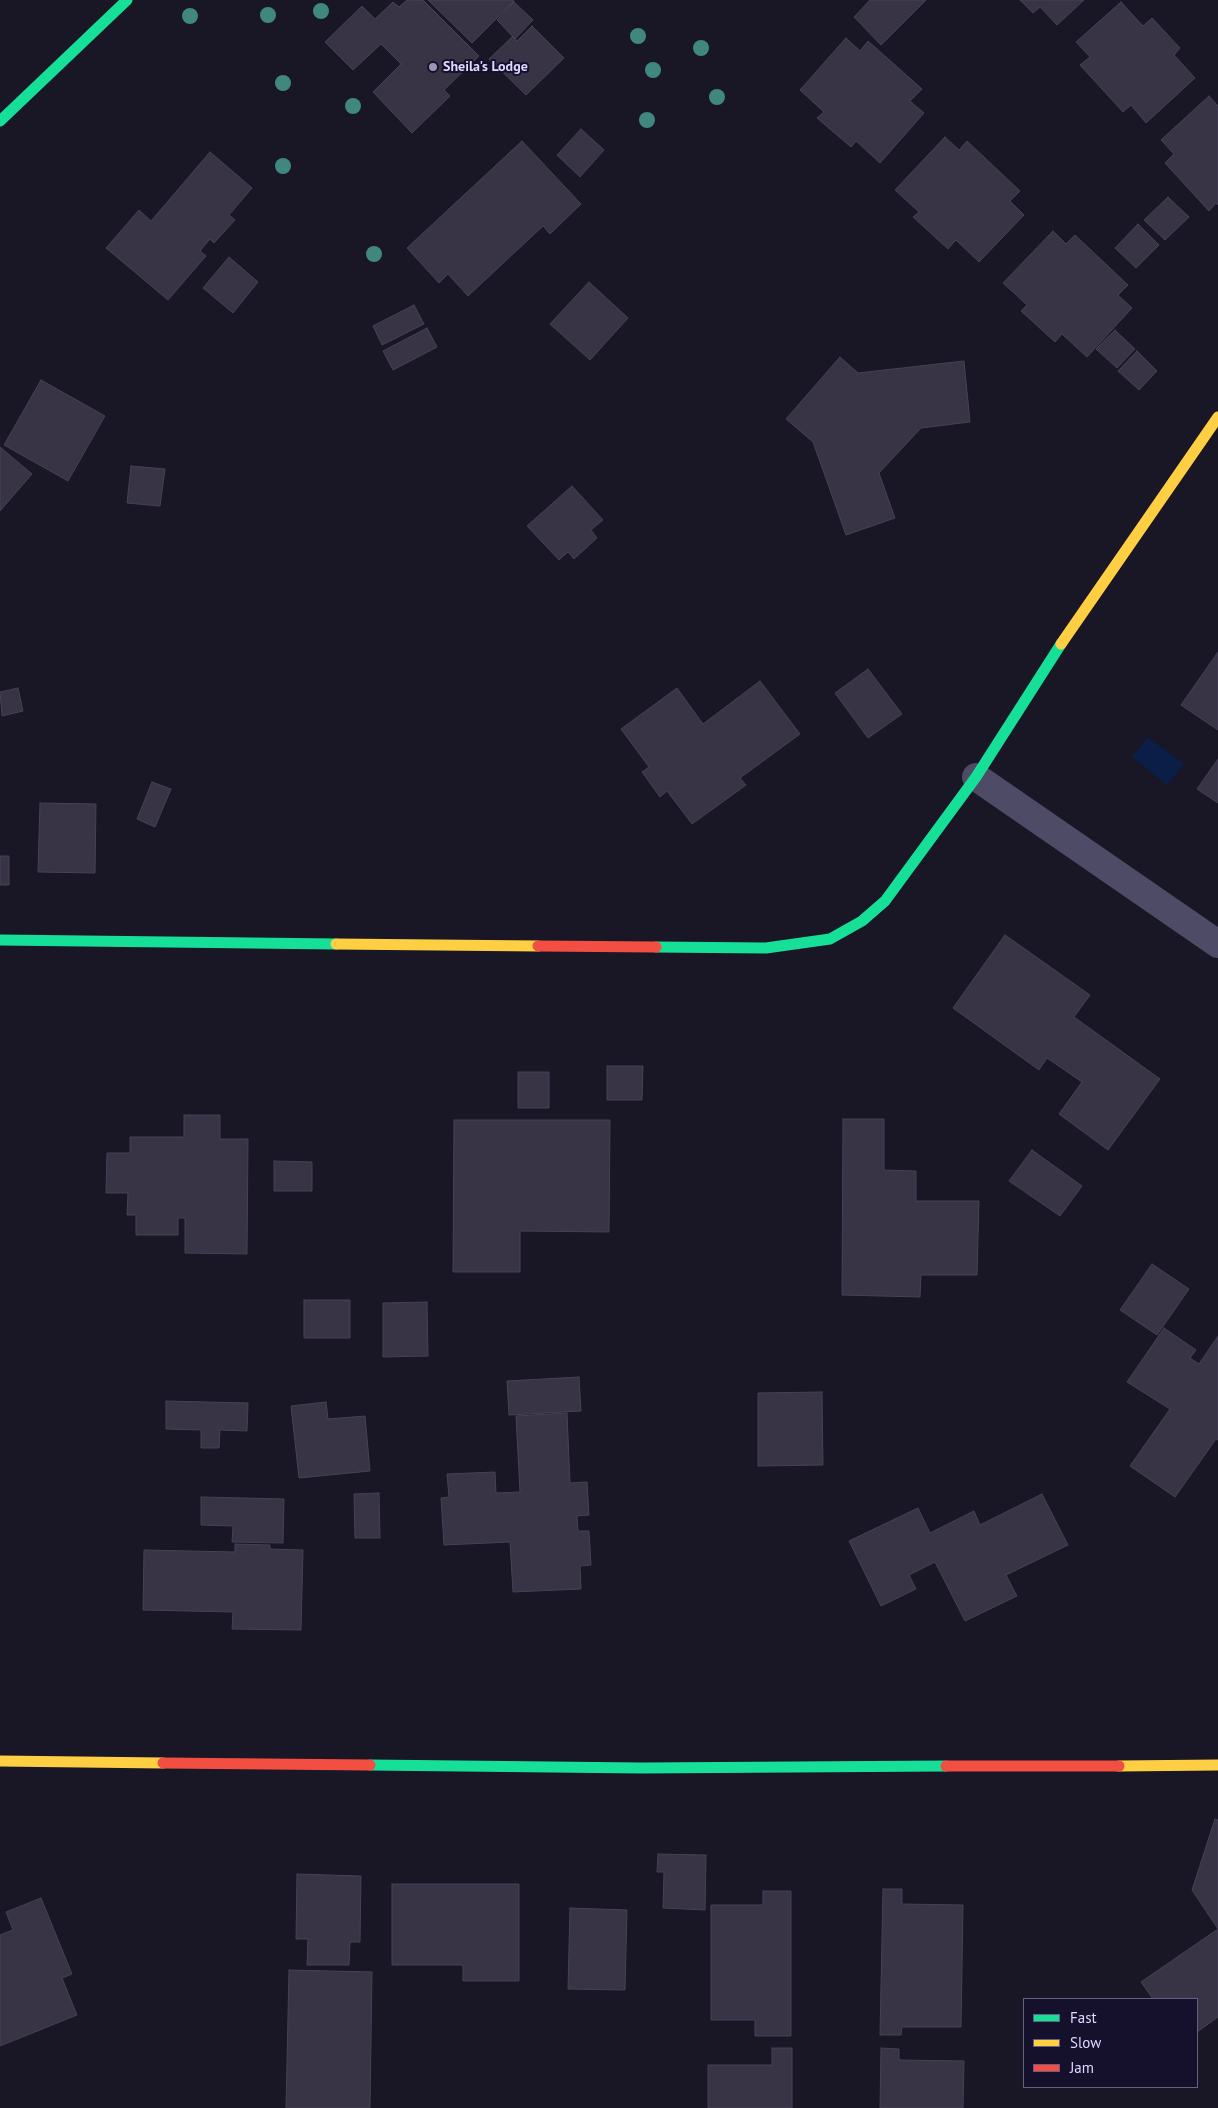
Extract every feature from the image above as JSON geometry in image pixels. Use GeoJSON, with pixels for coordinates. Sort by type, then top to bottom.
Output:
{"type":"FeatureCollection","features":[{"type":"Feature","properties":{"kind":"street"},"geometry":{"type":"LineString","coordinates":[[0,122],[127,0]]}},
{"type":"Feature","properties":{"kind":"street"},"geometry":{"type":"LineString","coordinates":[[0,940],[766,948],[830,939],[862,921],[885,901],[976,777],[1053,656],[1218,417]]}},
{"type":"Feature","properties":{"kind":"street"},"geometry":{"type":"LineString","coordinates":[[976,777],[1218,944]]}},
{"type":"Feature","properties":{"kind":"street"},"geometry":{"type":"LineString","coordinates":[[0,1761],[641,1768],[1218,1765]]}},
{"type":"Feature","properties":{"kind":"water"},"geometry":{"type":"Polygon","coordinates":[[[1148,737],[1184,764],[1167,785],[1132,757],[1148,737]]]}},
{"type":"Feature","properties":{"kind":"building","name":"Sheila's Lodge"},"geometry":{"type":"Polygon","coordinates":[[[407,0],[423,0],[479,56],[444,90],[450,96],[412,133],[373,92],[401,64],[381,44],[353,70],[325,42],[362,6],[375,19],[393,2],[399,7],[407,0]]]}},
{"type":"Feature","properties":{"kind":"building"},"geometry":{"type":"Polygon","coordinates":[[[428,0],[513,0],[514,1],[472,43],[428,0]]]}},
{"type":"Feature","properties":{"kind":"building"},"geometry":{"type":"Polygon","coordinates":[[[870,0],[926,0],[881,45],[854,17],[870,0]]]}},
{"type":"Feature","properties":{"kind":"building"},"geometry":{"type":"Polygon","coordinates":[[[1020,0],[1084,0],[1057,25],[1040,7],[1033,13],[1020,0]]]}},
{"type":"Feature","properties":{"kind":"building"},"geometry":{"type":"Polygon","coordinates":[[[514,2],[533,20],[515,39],[497,20],[514,2]]]}},
{"type":"Feature","properties":{"kind":"building"},"geometry":{"type":"Polygon","coordinates":[[[1121,2],[1143,26],[1152,18],[1180,48],[1174,55],[1195,78],[1146,123],[1131,105],[1123,112],[1080,65],[1090,57],[1076,42],[1121,2]]]}},
{"type":"Feature","properties":{"kind":"building"},"geometry":{"type":"Polygon","coordinates":[[[532,26],[564,58],[526,95],[489,59],[513,36],[517,41],[532,26]]]}},
{"type":"Feature","properties":{"kind":"building"},"geometry":{"type":"Polygon","coordinates":[[[846,38],[860,51],[868,41],[922,89],[910,101],[924,113],[880,163],[856,141],[851,147],[817,118],[824,112],[800,90],[846,38]]]}},
{"type":"Feature","properties":{"kind":"building"},"geometry":{"type":"Polygon","coordinates":[[[1209,96],[1218,106],[1218,205],[1216,203],[1209,211],[1165,163],[1174,154],[1161,140],[1209,96]]]}},
{"type":"Feature","properties":{"kind":"building"},"geometry":{"type":"Polygon","coordinates":[[[581,129],[604,150],[580,177],[557,155],[581,129]]]}},
{"type":"Feature","properties":{"kind":"building"},"geometry":{"type":"Polygon","coordinates":[[[945,137],[959,150],[967,141],[1020,191],[1010,201],[1024,215],[979,262],[956,240],[948,249],[913,217],[919,212],[895,190],[945,137]]]}},
{"type":"Feature","properties":{"kind":"building"},"geometry":{"type":"Polygon","coordinates":[[[522,141],[581,204],[550,234],[543,226],[468,296],[448,274],[439,283],[407,248],[522,141]]]}},
{"type":"Feature","properties":{"kind":"building"},"geometry":{"type":"Polygon","coordinates":[[[210,152],[252,188],[229,215],[235,220],[214,243],[210,239],[200,251],[206,256],[168,300],[106,248],[139,210],[151,221],[210,152]]]}},
{"type":"Feature","properties":{"kind":"building"},"geometry":{"type":"Polygon","coordinates":[[[1168,197],[1189,217],[1165,240],[1144,220],[1168,197]]]}},
{"type":"Feature","properties":{"kind":"building"},"geometry":{"type":"Polygon","coordinates":[[[1138,224],[1159,245],[1136,268],[1115,248],[1138,224]]]}},
{"type":"Feature","properties":{"kind":"building"},"geometry":{"type":"Polygon","coordinates":[[[1053,231],[1066,244],[1075,235],[1128,285],[1118,295],[1132,308],[1087,357],[1062,334],[1055,342],[1021,311],[1027,305],[1003,283],[1053,231]]]}},
{"type":"Feature","properties":{"kind":"building"},"geometry":{"type":"Polygon","coordinates":[[[229,257],[258,282],[233,313],[203,288],[229,257]]]}},
{"type":"Feature","properties":{"kind":"building"},"geometry":{"type":"Polygon","coordinates":[[[589,282],[628,318],[590,360],[550,324],[589,282]]]}},
{"type":"Feature","properties":{"kind":"building"},"geometry":{"type":"Polygon","coordinates":[[[414,305],[424,324],[382,345],[373,326],[414,305]]]}},
{"type":"Feature","properties":{"kind":"building"},"geometry":{"type":"Polygon","coordinates":[[[427,328],[437,347],[393,370],[383,351],[427,328]]]}},
{"type":"Feature","properties":{"kind":"building"},"geometry":{"type":"Polygon","coordinates":[[[1115,330],[1135,349],[1117,368],[1096,349],[1115,330]]]}},
{"type":"Feature","properties":{"kind":"building"},"geometry":{"type":"Polygon","coordinates":[[[1137,351],[1157,371],[1139,390],[1118,371],[1137,351]]]}},
{"type":"Feature","properties":{"kind":"building"},"geometry":{"type":"Polygon","coordinates":[[[840,357],[858,373],[964,361],[970,422],[921,428],[879,473],[895,518],[846,535],[813,442],[786,419],[840,357]]]}},
{"type":"Feature","properties":{"kind":"building"},"geometry":{"type":"Polygon","coordinates":[[[41,380],[105,416],[68,481],[4,445],[41,380]]]}},
{"type":"Feature","properties":{"kind":"building"},"geometry":{"type":"Polygon","coordinates":[[[0,447],[32,474],[0,511],[0,447]]]}},
{"type":"Feature","properties":{"kind":"building"},"geometry":{"type":"Polygon","coordinates":[[[131,466],[165,469],[160,506],[127,503],[131,466]]]}},
{"type":"Feature","properties":{"kind":"building"},"geometry":{"type":"Polygon","coordinates":[[[572,486],[603,520],[591,530],[597,538],[574,559],[568,552],[559,560],[527,526],[572,486]]]}},
{"type":"Feature","properties":{"kind":"building"},"geometry":{"type":"Polygon","coordinates":[[[1218,652],[1218,730],[1181,705],[1218,652]]]}},
{"type":"Feature","properties":{"kind":"building"},"geometry":{"type":"Polygon","coordinates":[[[868,669],[902,714],[868,738],[835,693],[868,669]]]}},
{"type":"Feature","properties":{"kind":"building"},"geometry":{"type":"Polygon","coordinates":[[[760,681],[800,734],[740,778],[746,785],[692,824],[667,791],[660,797],[642,772],[649,767],[621,729],[677,688],[703,724],[760,681]]]}},
{"type":"Feature","properties":{"kind":"building"},"geometry":{"type":"Polygon","coordinates":[[[18,688],[23,711],[2,716],[0,692],[18,688]]]}},
{"type":"Feature","properties":{"kind":"building"},"geometry":{"type":"Polygon","coordinates":[[[1218,759],[1218,803],[1197,789],[1218,759]]]}},
{"type":"Feature","properties":{"kind":"building"},"geometry":{"type":"Polygon","coordinates":[[[152,782],[171,789],[155,827],[137,819],[152,782]]]}},
{"type":"Feature","properties":{"kind":"building"},"geometry":{"type":"Polygon","coordinates":[[[40,803],[96,804],[95,873],[38,872],[40,803]]]}},
{"type":"Feature","properties":{"kind":"building"},"geometry":{"type":"Polygon","coordinates":[[[0,856],[9,856],[9,885],[0,885],[0,856]]]}},
{"type":"Feature","properties":{"kind":"building"},"geometry":{"type":"Polygon","coordinates":[[[1005,935],[1090,995],[1074,1017],[1160,1079],[1108,1150],[1059,1114],[1082,1082],[1047,1058],[1039,1070],[953,1008],[1005,935]]]}},
{"type":"Feature","properties":{"kind":"building"},"geometry":{"type":"Polygon","coordinates":[[[607,1066],[643,1066],[642,1100],[607,1100],[607,1066]]]}},
{"type":"Feature","properties":{"kind":"building"},"geometry":{"type":"Polygon","coordinates":[[[518,1072],[549,1072],[549,1108],[518,1108],[518,1072]]]}},
{"type":"Feature","properties":{"kind":"building"},"geometry":{"type":"Polygon","coordinates":[[[184,1115],[220,1115],[220,1139],[248,1139],[247,1254],[185,1253],[185,1218],[178,1218],[178,1235],[136,1235],[136,1215],[127,1215],[128,1193],[106,1193],[107,1153],[130,1153],[130,1137],[184,1137],[184,1115]]]}},
{"type":"Feature","properties":{"kind":"building"},"geometry":{"type":"Polygon","coordinates":[[[843,1119],[884,1119],[884,1170],[916,1171],[916,1201],[979,1201],[977,1275],[921,1275],[920,1297],[842,1295],[843,1119]]]}},
{"type":"Feature","properties":{"kind":"building"},"geometry":{"type":"Polygon","coordinates":[[[454,1120],[610,1120],[609,1232],[520,1231],[520,1272],[453,1272],[454,1120]]]}},
{"type":"Feature","properties":{"kind":"building"},"geometry":{"type":"Polygon","coordinates":[[[1032,1150],[1082,1186],[1060,1216],[1009,1181],[1032,1150]]]}},
{"type":"Feature","properties":{"kind":"building"},"geometry":{"type":"Polygon","coordinates":[[[274,1161],[312,1162],[312,1191],[274,1191],[274,1161]]]}},
{"type":"Feature","properties":{"kind":"building"},"geometry":{"type":"Polygon","coordinates":[[[1152,1264],[1189,1289],[1157,1335],[1120,1310],[1152,1264]]]}},
{"type":"Feature","properties":{"kind":"building"},"geometry":{"type":"Polygon","coordinates":[[[304,1300],[350,1300],[350,1338],[304,1338],[304,1300]]]}},
{"type":"Feature","properties":{"kind":"building"},"geometry":{"type":"Polygon","coordinates":[[[427,1302],[428,1356],[383,1357],[383,1303],[427,1302]]]}},
{"type":"Feature","properties":{"kind":"building"},"geometry":{"type":"Polygon","coordinates":[[[1164,1328],[1196,1350],[1190,1358],[1199,1364],[1218,1336],[1218,1440],[1216,1439],[1175,1497],[1130,1466],[1170,1409],[1127,1382],[1164,1328]]]}},
{"type":"Feature","properties":{"kind":"building"},"geometry":{"type":"Polygon","coordinates":[[[579,1377],[581,1411],[509,1415],[507,1381],[579,1377]]]}},
{"type":"Feature","properties":{"kind":"building"},"geometry":{"type":"Polygon","coordinates":[[[822,1392],[823,1465],[758,1466],[758,1393],[822,1392]]]}},
{"type":"Feature","properties":{"kind":"building"},"geometry":{"type":"Polygon","coordinates":[[[166,1401],[248,1403],[247,1431],[220,1430],[219,1448],[201,1448],[201,1430],[166,1429],[166,1401]]]}},
{"type":"Feature","properties":{"kind":"building"},"geometry":{"type":"Polygon","coordinates":[[[326,1402],[328,1419],[365,1416],[370,1471],[299,1478],[291,1406],[326,1402]]]}},
{"type":"Feature","properties":{"kind":"building"},"geometry":{"type":"Polygon","coordinates":[[[567,1413],[570,1483],[587,1482],[589,1515],[577,1516],[578,1531],[589,1531],[591,1565],[580,1566],[581,1589],[513,1592],[510,1542],[444,1545],[441,1498],[449,1497],[447,1474],[495,1472],[496,1493],[520,1492],[516,1416],[567,1413]]]}},
{"type":"Feature","properties":{"kind":"building"},"geometry":{"type":"Polygon","coordinates":[[[379,1493],[380,1538],[355,1538],[354,1494],[379,1493]]]}},
{"type":"Feature","properties":{"kind":"building"},"geometry":{"type":"Polygon","coordinates":[[[1042,1494],[1068,1545],[1006,1575],[1017,1596],[965,1621],[935,1562],[909,1575],[916,1589],[881,1606],[849,1541],[918,1508],[930,1533],[974,1511],[980,1525],[1042,1494]]]}},
{"type":"Feature","properties":{"kind":"building"},"geometry":{"type":"Polygon","coordinates":[[[201,1497],[284,1499],[283,1543],[232,1542],[233,1526],[201,1525],[201,1497]]]}},
{"type":"Feature","properties":{"kind":"building"},"geometry":{"type":"Polygon","coordinates":[[[235,1544],[270,1545],[270,1549],[303,1550],[301,1630],[232,1629],[233,1612],[143,1610],[144,1550],[235,1552],[235,1544]]]}},
{"type":"Feature","properties":{"kind":"building"},"geometry":{"type":"Polygon","coordinates":[[[1215,1819],[1218,1820],[1218,1929],[1192,1890],[1215,1819]]]}},
{"type":"Feature","properties":{"kind":"building"},"geometry":{"type":"Polygon","coordinates":[[[658,1854],[706,1855],[705,1910],[663,1908],[664,1872],[657,1872],[658,1854]]]}},
{"type":"Feature","properties":{"kind":"building"},"geometry":{"type":"Polygon","coordinates":[[[297,1874],[361,1876],[360,1942],[350,1942],[349,1965],[307,1965],[308,1939],[296,1939],[297,1874]]]}},
{"type":"Feature","properties":{"kind":"building"},"geometry":{"type":"Polygon","coordinates":[[[392,1884],[519,1884],[519,1981],[463,1981],[463,1965],[392,1965],[392,1884]]]}},
{"type":"Feature","properties":{"kind":"building"},"geometry":{"type":"Polygon","coordinates":[[[883,1889],[902,1889],[902,1904],[963,1905],[961,2027],[902,2027],[901,2035],[880,2035],[883,1889]]]}},
{"type":"Feature","properties":{"kind":"building"},"geometry":{"type":"Polygon","coordinates":[[[763,1891],[791,1891],[791,2036],[755,2036],[755,2020],[711,2020],[711,1905],[763,1905],[763,1891]]]}},
{"type":"Feature","properties":{"kind":"building"},"geometry":{"type":"Polygon","coordinates":[[[41,1898],[72,1974],[62,1978],[77,2015],[0,2046],[0,1935],[13,1930],[6,1912],[41,1898]]]}},
{"type":"Feature","properties":{"kind":"building"},"geometry":{"type":"Polygon","coordinates":[[[570,1908],[627,1910],[625,1990],[568,1989],[570,1908]]]}},
{"type":"Feature","properties":{"kind":"building"},"geometry":{"type":"Polygon","coordinates":[[[1218,1929],[1218,2017],[1198,2031],[1198,1998],[1152,1998],[1141,1982],[1218,1929]]]}},
{"type":"Feature","properties":{"kind":"building"},"geometry":{"type":"Polygon","coordinates":[[[289,1970],[372,1972],[370,2108],[286,2108],[289,1970]]]}},
{"type":"Feature","properties":{"kind":"building"},"geometry":{"type":"Polygon","coordinates":[[[772,2048],[792,2048],[792,2108],[708,2108],[708,2065],[772,2065],[772,2048]]]}},
{"type":"Feature","properties":{"kind":"building"},"geometry":{"type":"Polygon","coordinates":[[[881,2048],[899,2049],[899,2060],[964,2061],[963,2108],[880,2108],[881,2048]]]}},
{"type":"Feature","properties":{"kind":"traffic: fast"},"geometry":{"type":"LineString","coordinates":[[0,121],[127,0]]}},
{"type":"Feature","properties":{"kind":"traffic: fast"},"geometry":{"type":"LineString","coordinates":[[656,947],[766,948],[830,939],[862,921],[885,901],[976,777],[1061,644]]}},
{"type":"Feature","properties":{"kind":"traffic: fast"},"geometry":{"type":"LineString","coordinates":[[0,940],[336,944]]}},
{"type":"Feature","properties":{"kind":"traffic: fast"},"geometry":{"type":"LineString","coordinates":[[370,1765],[641,1768],[946,1766]]}},
{"type":"Feature","properties":{"kind":"traffic: slow"},"geometry":{"type":"LineString","coordinates":[[1061,644],[1218,417]]}},
{"type":"Feature","properties":{"kind":"traffic: slow"},"geometry":{"type":"LineString","coordinates":[[336,944],[538,946]]}},
{"type":"Feature","properties":{"kind":"traffic: slow"},"geometry":{"type":"LineString","coordinates":[[0,1761],[163,1763]]}},
{"type":"Feature","properties":{"kind":"traffic: slow"},"geometry":{"type":"LineString","coordinates":[[1119,1766],[1218,1765]]}},
{"type":"Feature","properties":{"kind":"traffic: jam"},"geometry":{"type":"LineString","coordinates":[[538,946],[656,947]]}},
{"type":"Feature","properties":{"kind":"traffic: jam"},"geometry":{"type":"LineString","coordinates":[[163,1763],[370,1765]]}},
{"type":"Feature","properties":{"kind":"traffic: jam"},"geometry":{"type":"LineString","coordinates":[[946,1766],[1119,1766]]}},
{"type":"Feature","properties":{"kind":"place","name":"Sheila's Lodge"},"geometry":{"type":"Point","coordinates":[433,67]}}]}
